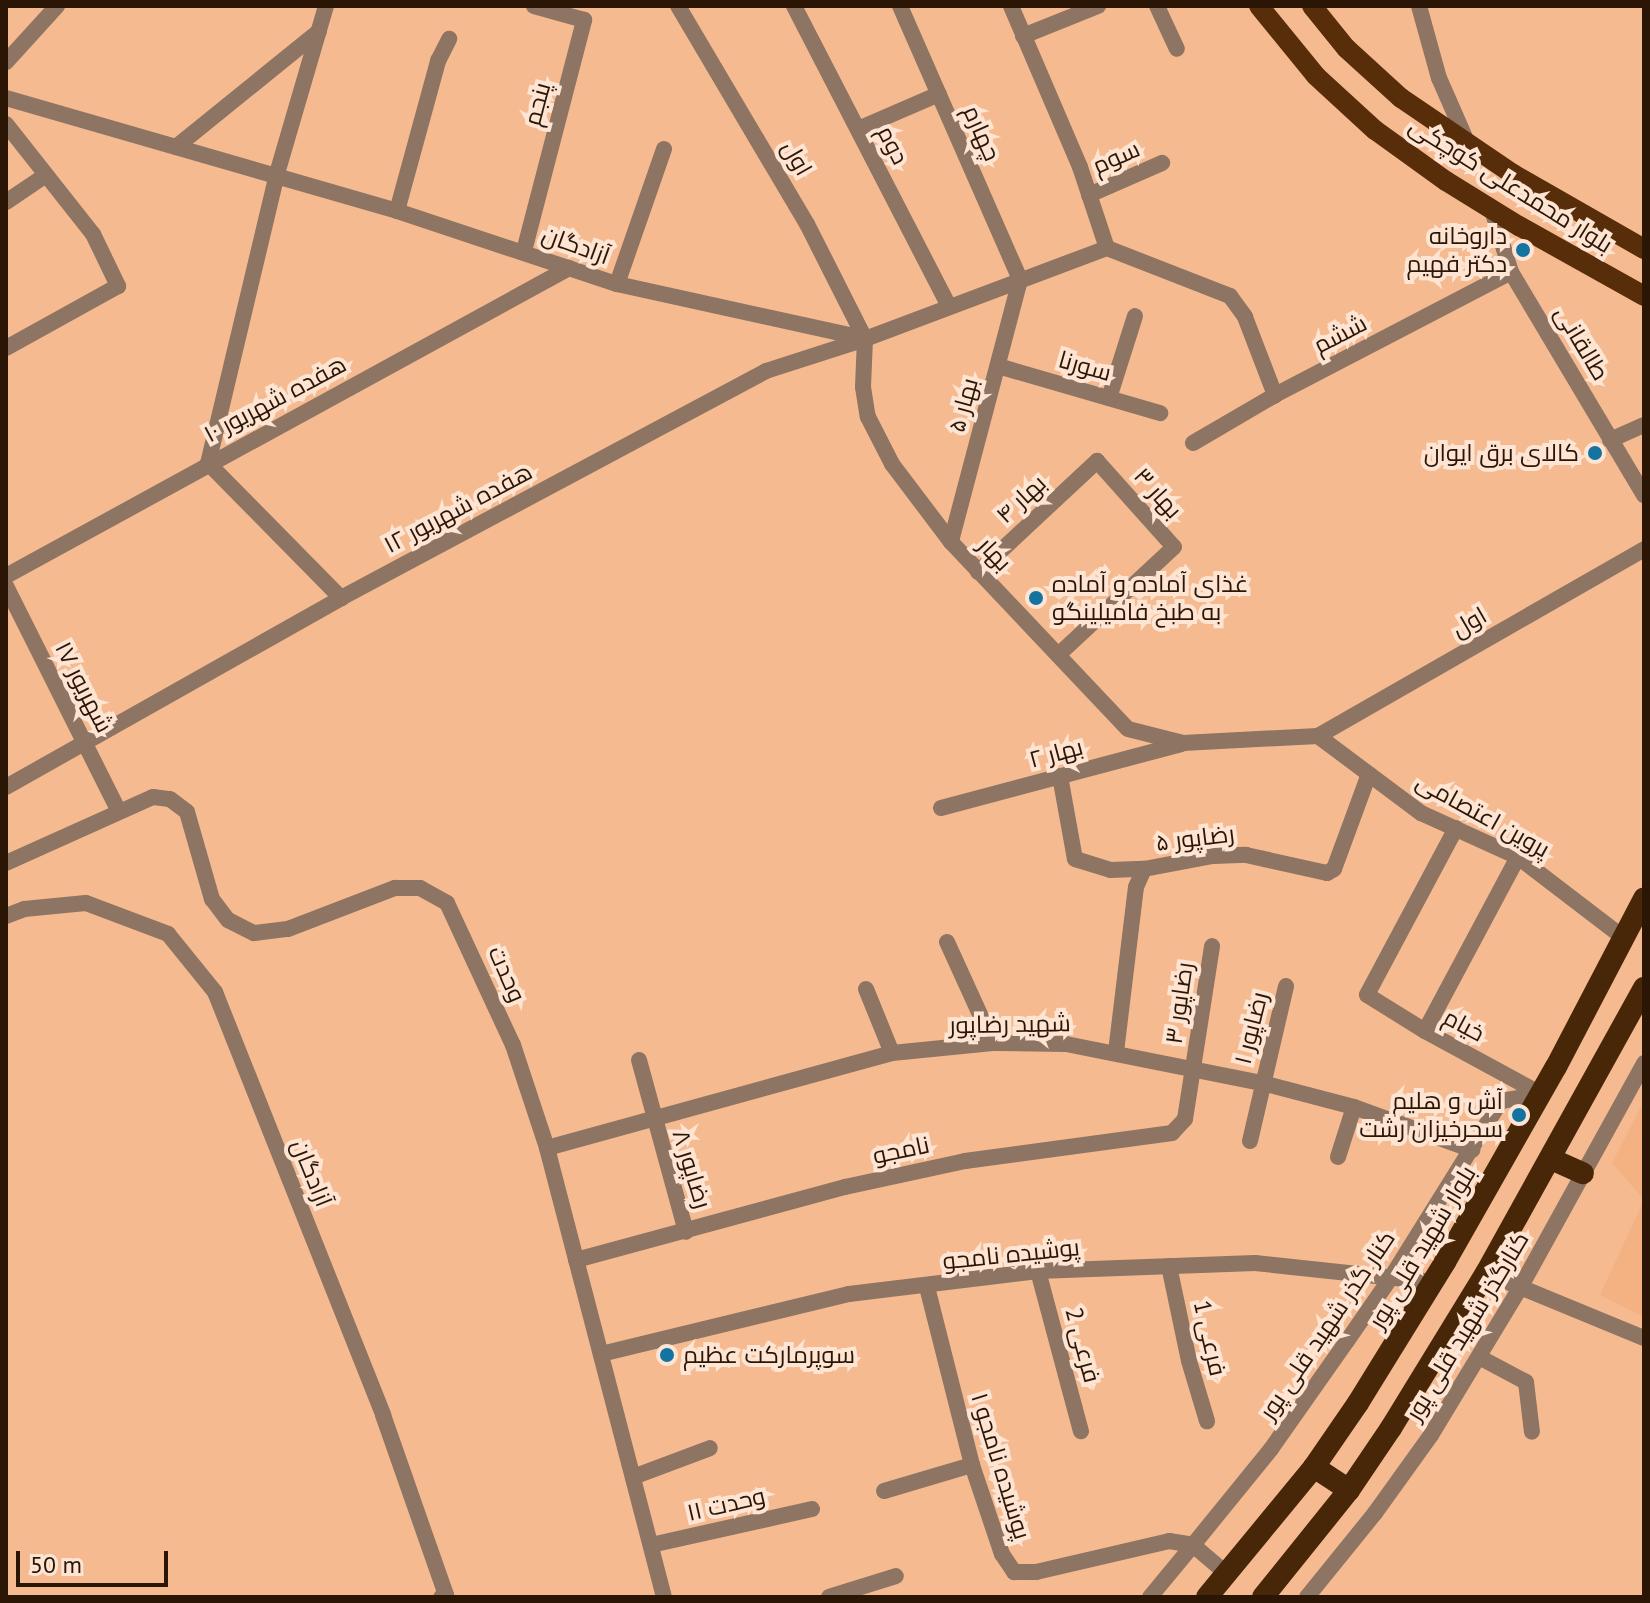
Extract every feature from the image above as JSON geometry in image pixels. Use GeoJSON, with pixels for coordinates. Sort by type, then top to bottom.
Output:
{"type":"FeatureCollection","features":[{"type":"Feature","properties":{"kind":"highway","name":"بلوار شهید قلی پور"},"geometry":{"type":"LineString","coordinates":[[1207,1597],[1314,1467],[1433,1282],[1541,1094],[1644,899]]}},
{"type":"Feature","properties":{"kind":"highway"},"geometry":{"type":"LineString","coordinates":[[1263,1597],[1349,1490],[1486,1273],[1643,991]]}},
{"type":"Feature","properties":{"kind":"highway"},"geometry":{"type":"LineString","coordinates":[[1551,1159],[1583,1173]]}},
{"type":"Feature","properties":{"kind":"highway"},"geometry":{"type":"LineString","coordinates":[[1314,1467],[1349,1490]]}},
{"type":"Feature","properties":{"kind":"main road","name":"بلوار محمدعلی کوچکی"},"geometry":{"type":"LineString","coordinates":[[1259,6],[1316,76],[1375,130],[1492,210],[1644,296]]}},
{"type":"Feature","properties":{"kind":"main road","name":"بلوار محمدعلی کوچکی"},"geometry":{"type":"LineString","coordinates":[[1312,6],[1346,48],[1401,98],[1469,146],[1644,249]]}},
{"type":"Feature","properties":{"kind":"street"},"geometry":{"type":"LineString","coordinates":[[6,62],[57,6]]}},
{"type":"Feature","properties":{"kind":"street"},"geometry":{"type":"LineString","coordinates":[[326,6],[277,174],[208,463],[341,598]]}},
{"type":"Feature","properties":{"kind":"street","name":"پنجم"},"geometry":{"type":"LineString","coordinates":[[524,251],[584,20],[534,6]]}},
{"type":"Feature","properties":{"kind":"street","name":"اول"},"geometry":{"type":"LineString","coordinates":[[678,6],[807,224],[865,339]]}},
{"type":"Feature","properties":{"kind":"street","name":"دوم"},"geometry":{"type":"LineString","coordinates":[[794,6],[949,306]]}},
{"type":"Feature","properties":{"kind":"street","name":"چهارم"},"geometry":{"type":"LineString","coordinates":[[900,6],[1020,280]]}},
{"type":"Feature","properties":{"kind":"street"},"geometry":{"type":"LineString","coordinates":[[1011,6],[1089,195],[1107,248],[1230,296],[1245,317],[1275,395]]}},
{"type":"Feature","properties":{"kind":"street"},"geometry":{"type":"LineString","coordinates":[[1023,36],[1098,6]]}},
{"type":"Feature","properties":{"kind":"street"},"geometry":{"type":"LineString","coordinates":[[1157,6],[1177,49]]}},
{"type":"Feature","properties":{"kind":"street"},"geometry":{"type":"LineString","coordinates":[[1419,6],[1439,78],[1469,146]]}},
{"type":"Feature","properties":{"kind":"street"},"geometry":{"type":"LineString","coordinates":[[176,147],[319,31]]}},
{"type":"Feature","properties":{"kind":"street"},"geometry":{"type":"LineString","coordinates":[[397,211],[438,61],[449,39]]}},
{"type":"Feature","properties":{"kind":"street"},"geometry":{"type":"LineString","coordinates":[[858,129],[939,94]]}},
{"type":"Feature","properties":{"kind":"street","name":"آزادگان"},"geometry":{"type":"LineString","coordinates":[[6,98],[277,174],[524,251],[617,284],[865,339]]}},
{"type":"Feature","properties":{"kind":"street"},"geometry":{"type":"LineString","coordinates":[[6,124],[93,234],[118,286],[6,348]]}},
{"type":"Feature","properties":{"kind":"street"},"geometry":{"type":"LineString","coordinates":[[617,284],[664,149]]}},
{"type":"Feature","properties":{"kind":"street","name":"سوم"},"geometry":{"type":"LineString","coordinates":[[1089,195],[1162,163]]}},
{"type":"Feature","properties":{"kind":"street"},"geometry":{"type":"LineString","coordinates":[[6,202],[46,175]]}},
{"type":"Feature","properties":{"kind":"street","name":"طالقانی"},"geometry":{"type":"LineString","coordinates":[[1492,210],[1511,272],[1644,495]]}},
{"type":"Feature","properties":{"kind":"street","name":"هفده شهریور ۱۲"},"geometry":{"type":"LineString","coordinates":[[6,787],[341,598],[766,371],[865,339],[1107,248]]}},
{"type":"Feature","properties":{"kind":"street","name":"هفده شهریور ۱۰"},"geometry":{"type":"LineString","coordinates":[[6,576],[569,268]]}},
{"type":"Feature","properties":{"kind":"street","name":"ششم"},"geometry":{"type":"LineString","coordinates":[[1193,443],[1275,395],[1511,272]]}},
{"type":"Feature","properties":{"kind":"street","name":"بهار ۵"},"geometry":{"type":"LineString","coordinates":[[951,542],[1020,280]]}},
{"type":"Feature","properties":{"kind":"street"},"geometry":{"type":"LineString","coordinates":[[1109,398],[1135,316]]}},
{"type":"Feature","properties":{"kind":"street","name":"بهار"},"geometry":{"type":"LineString","coordinates":[[865,339],[863,387],[868,417],[892,464],[951,542],[1128,729],[1183,743],[1318,736]]}},
{"type":"Feature","properties":{"kind":"street","name":"سورنا"},"geometry":{"type":"LineString","coordinates":[[998,366],[1160,413]]}},
{"type":"Feature","properties":{"kind":"street"},"geometry":{"type":"LineString","coordinates":[[1610,440],[1644,425]]}},
{"type":"Feature","properties":{"kind":"street","name":"بهار ۴"},"geometry":{"type":"LineString","coordinates":[[978,572],[1097,461]]}},
{"type":"Feature","properties":{"kind":"street","name":"بهار ۳"},"geometry":{"type":"LineString","coordinates":[[1058,655],[1174,547],[1097,461]]}},
{"type":"Feature","properties":{"kind":"street","name":"اول"},"geometry":{"type":"LineString","coordinates":[[1318,736],[1644,549]]}},
{"type":"Feature","properties":{"kind":"street","name":"۱۷ شهریور"},"geometry":{"type":"LineString","coordinates":[[6,586],[118,810]]}},
{"type":"Feature","properties":{"kind":"street","name":"پروین اعتصامی"},"geometry":{"type":"LineString","coordinates":[[1318,736],[1421,813],[1518,857],[1624,938]]}},
{"type":"Feature","properties":{"kind":"street","name":"بهار ۲"},"geometry":{"type":"LineString","coordinates":[[941,808],[1183,743]]}},
{"type":"Feature","properties":{"kind":"street","name":"رضاپور ۵"},"geometry":{"type":"LineString","coordinates":[[1116,1052],[1136,887],[1144,869],[1213,856],[1246,855],[1327,873],[1334,869],[1369,774]]}},
{"type":"Feature","properties":{"kind":"street"},"geometry":{"type":"LineString","coordinates":[[1060,776],[1075,859],[1110,870],[1144,869]]}},
{"type":"Feature","properties":{"kind":"street","name":"وحدت"},"geometry":{"type":"LineString","coordinates":[[6,863],[118,810],[153,797],[170,799],[187,812],[212,899],[228,920],[254,933],[288,929],[395,888],[420,888],[447,903],[513,1045],[547,1148],[664,1597]]}},
{"type":"Feature","properties":{"kind":"street","name":"خیام"},"geometry":{"type":"LineString","coordinates":[[1456,828],[1367,995],[1425,1031],[1541,1094]]}},
{"type":"Feature","properties":{"kind":"street"},"geometry":{"type":"LineString","coordinates":[[1425,1031],[1518,857]]}},
{"type":"Feature","properties":{"kind":"street","name":"آزادگان"},"geometry":{"type":"LineString","coordinates":[[6,916],[24,909],[86,903],[168,934],[215,992],[383,1415],[446,1595],[441,1597]]}},
{"type":"Feature","properties":{"kind":"street"},"geometry":{"type":"LineString","coordinates":[[947,942],[993,1043]]}},
{"type":"Feature","properties":{"kind":"street","name":"رضاپور ۳"},"geometry":{"type":"LineString","coordinates":[[1194,1068],[1212,946]]}},
{"type":"Feature","properties":{"kind":"street","name":"رضاپور ۱"},"geometry":{"type":"LineString","coordinates":[[1250,1141],[1286,986]]}},
{"type":"Feature","properties":{"kind":"street"},"geometry":{"type":"LineString","coordinates":[[866,989],[892,1053]]}},
{"type":"Feature","properties":{"kind":"street","name":"شهید رضاپور"},"geometry":{"type":"LineString","coordinates":[[547,1148],[892,1053],[993,1043],[1066,1044],[1262,1083],[1354,1107],[1472,1150]]}},
{"type":"Feature","properties":{"kind":"street","name":"رضاپور ۸"},"geometry":{"type":"LineString","coordinates":[[639,1060],[652,1119],[686,1232]]}},
{"type":"Feature","properties":{"kind":"street","name":"کنارگذر شهید قلی پور"},"geometry":{"type":"LineString","coordinates":[[1307,1597],[1375,1513],[1431,1435],[1520,1288],[1644,1063]]}},
{"type":"Feature","properties":{"kind":"street","name":"نامجو"},"geometry":{"type":"LineString","coordinates":[[576,1260],[845,1187],[965,1161],[1172,1133],[1185,1119],[1194,1068]]}},
{"type":"Feature","properties":{"kind":"street","name":"کنار گذر شهید قلی پور"},"geometry":{"type":"LineString","coordinates":[[1150,1597],[1271,1449],[1392,1276],[1501,1101],[1541,1094]]}},
{"type":"Feature","properties":{"kind":"street"},"geometry":{"type":"LineString","coordinates":[[1338,1157],[1354,1107]]}},
{"type":"Feature","properties":{"kind":"street","name":"پوشیده نامجو"},"geometry":{"type":"LineString","coordinates":[[601,1354],[849,1294],[927,1287],[1038,1271],[1255,1263],[1433,1282]]}},
{"type":"Feature","properties":{"kind":"street","name":"فرعی 1"},"geometry":{"type":"LineString","coordinates":[[1169,1266],[1189,1361],[1207,1421]]}},
{"type":"Feature","properties":{"kind":"street","name":"فرعی 2"},"geometry":{"type":"LineString","coordinates":[[1038,1271],[1081,1431]]}},
{"type":"Feature","properties":{"kind":"street"},"geometry":{"type":"LineString","coordinates":[[1486,1273],[1644,1338]]}},
{"type":"Feature","properties":{"kind":"street","name":"پوشیده نامجو ۱"},"geometry":{"type":"LineString","coordinates":[[927,1287],[972,1465],[1002,1554],[1014,1572],[1036,1572],[1169,1541],[1193,1545]]}},
{"type":"Feature","properties":{"kind":"street"},"geometry":{"type":"LineString","coordinates":[[1479,1357],[1526,1382],[1532,1432]]}},
{"type":"Feature","properties":{"kind":"street"},"geometry":{"type":"LineString","coordinates":[[633,1477],[710,1448]]}},
{"type":"Feature","properties":{"kind":"street"},"geometry":{"type":"LineString","coordinates":[[884,1491],[972,1465]]}},
{"type":"Feature","properties":{"kind":"street","name":"وحدت ۱۱"},"geometry":{"type":"LineString","coordinates":[[651,1545],[812,1509]]}},
{"type":"Feature","properties":{"kind":"street"},"geometry":{"type":"LineString","coordinates":[[1193,1545],[1227,1574]]}},
{"type":"Feature","properties":{"kind":"street"},"geometry":{"type":"LineString","coordinates":[[829,1597],[896,1576]]}},
{"type":"Feature","properties":{"kind":"shaded area"},"geometry":{"type":"Polygon","coordinates":[[[1644,1101],[1644,1200],[1612,1163],[1644,1101]]]}},
{"type":"Feature","properties":{"kind":"shaded area"},"geometry":{"type":"Polygon","coordinates":[[[1644,1200],[1644,1317],[1600,1295],[1644,1200]]]}},
{"type":"Feature","properties":{"kind":"place","name":"داروخانه دکتر فهیم"},"geometry":{"type":"Point","coordinates":[1523,250]}},
{"type":"Feature","properties":{"kind":"place","name":"کالای برق ایوان"},"geometry":{"type":"Point","coordinates":[1595,453]}},
{"type":"Feature","properties":{"kind":"place","name":"غذای آماده و آماده به طبخ فامیلینگو"},"geometry":{"type":"Point","coordinates":[1036,598]}},
{"type":"Feature","properties":{"kind":"place","name":"آش و هلیم سحرخیزان رشت"},"geometry":{"type":"Point","coordinates":[1519,1115]}},
{"type":"Feature","properties":{"kind":"place","name":"سوپرمارکت عظیم"},"geometry":{"type":"Point","coordinates":[667,1355]}}]}
